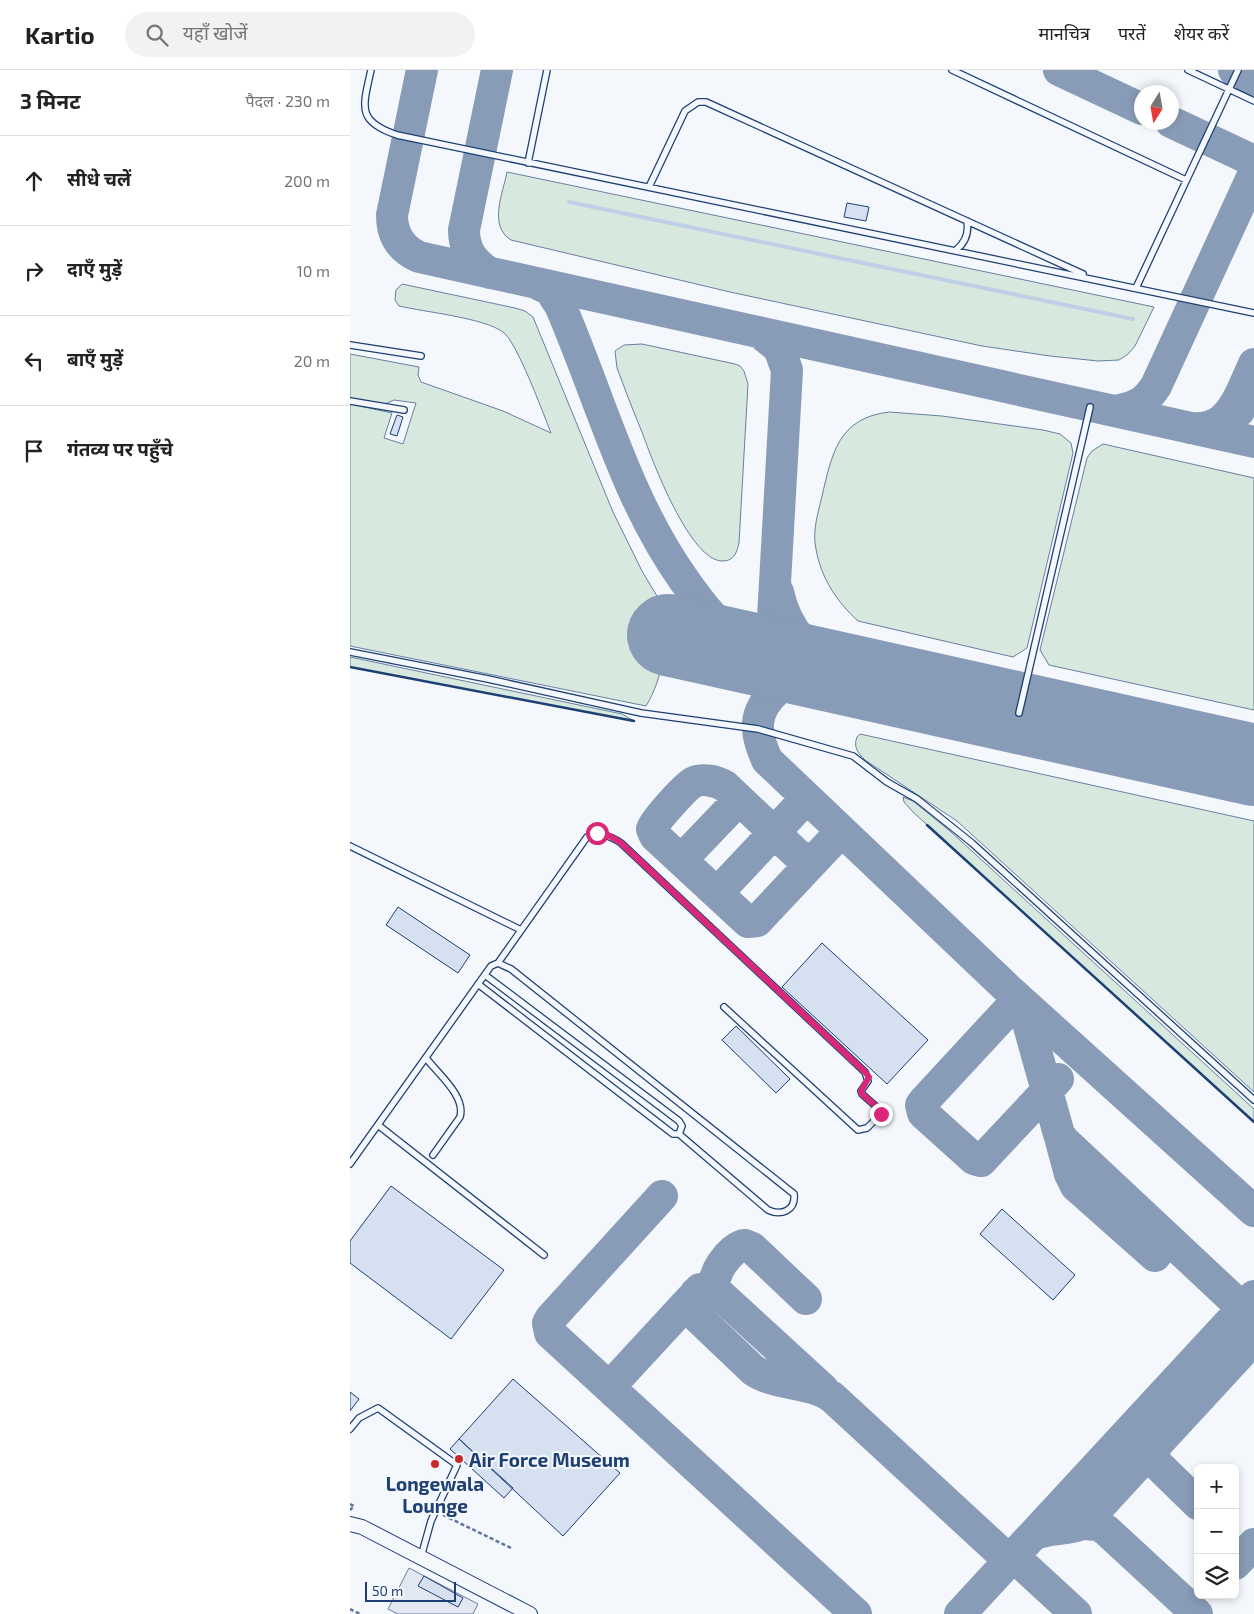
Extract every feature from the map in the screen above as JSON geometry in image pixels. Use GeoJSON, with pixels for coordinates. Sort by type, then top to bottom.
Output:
{"type":"FeatureCollection","features":[{"type":"Feature","properties":{"kind":"street"},"geometry":{"type":"LineString","coordinates":[[350,1514],[356,1526],[530,1614]]}},
{"type":"Feature","properties":{"kind":"lane"},"geometry":{"type":"LineString","coordinates":[[371,70],[364,111],[368,120],[375,126],[397,136],[1254,313]]}},
{"type":"Feature","properties":{"kind":"lane"},"geometry":{"type":"LineString","coordinates":[[528,162],[547,70]]}},
{"type":"Feature","properties":{"kind":"lane"},"geometry":{"type":"LineString","coordinates":[[952,70],[1186,180]]}},
{"type":"Feature","properties":{"kind":"lane"},"geometry":{"type":"LineString","coordinates":[[1188,70],[1254,101]]}},
{"type":"Feature","properties":{"kind":"lane"},"geometry":{"type":"LineString","coordinates":[[1136,288],[1238,70]]}},
{"type":"Feature","properties":{"kind":"lane"},"geometry":{"type":"LineString","coordinates":[[649,187],[685,111],[698,102],[706,102],[1093,279]]}},
{"type":"Feature","properties":{"kind":"lane"},"geometry":{"type":"LineString","coordinates":[[956,250],[961,246],[967,233],[967,221]]}},
{"type":"Feature","properties":{"kind":"lane"},"geometry":{"type":"LineString","coordinates":[[350,345],[421,356]]}},
{"type":"Feature","properties":{"kind":"lane"},"geometry":{"type":"LineString","coordinates":[[350,401],[404,410]]}},
{"type":"Feature","properties":{"kind":"lane"},"geometry":{"type":"LineString","coordinates":[[1019,713],[1090,407]]}},
{"type":"Feature","properties":{"kind":"lane"},"geometry":{"type":"LineString","coordinates":[[350,652],[488,679],[641,713],[758,729],[853,756],[887,782],[918,799],[972,843],[1254,1100]]}},
{"type":"Feature","properties":{"kind":"lane"},"geometry":{"type":"LineString","coordinates":[[350,1164],[491,966],[498,963],[587,837],[597,833],[610,836],[621,843],[865,1072],[869,1077],[861,1091],[862,1094],[879,1109],[881,1114],[867,1128],[858,1130],[724,1007]]}},
{"type":"Feature","properties":{"kind":"lane"},"geometry":{"type":"LineString","coordinates":[[350,846],[521,930]]}},
{"type":"Feature","properties":{"kind":"lane"},"geometry":{"type":"LineString","coordinates":[[478,984],[673,1134],[679,1134],[768,1210],[776,1214],[785,1213],[792,1206],[794,1194],[511,969],[498,963]]}},
{"type":"Feature","properties":{"kind":"lane"},"geometry":{"type":"LineString","coordinates":[[485,975],[679,1122],[682,1126],[679,1134]]}},
{"type":"Feature","properties":{"kind":"lane"},"geometry":{"type":"LineString","coordinates":[[426,1058],[455,1094],[460,1102],[462,1111],[460,1117],[433,1155]]}},
{"type":"Feature","properties":{"kind":"lane"},"geometry":{"type":"LineString","coordinates":[[378,1125],[544,1255]]}},
{"type":"Feature","properties":{"kind":"lane"},"geometry":{"type":"LineString","coordinates":[[350,1429],[359,1418],[378,1408],[457,1466],[436,1512],[421,1558]]}},
{"type":"Feature","properties":{"kind":"path"},"geometry":{"type":"LineString","coordinates":[[350,1504],[354,1506],[350,1510]]}},
{"type":"Feature","properties":{"kind":"path"},"geometry":{"type":"LineString","coordinates":[[436,1512],[511,1548]]}},
{"type":"Feature","properties":{"kind":"path"},"geometry":{"type":"LineString","coordinates":[[350,1608],[360,1614]]}},
{"type":"Feature","properties":{"kind":"shaded area"},"geometry":{"type":"Polygon","coordinates":[[[507,172],[1154,307],[1135,346],[1119,360],[1098,361],[982,346],[730,292],[511,240],[504,234],[499,218],[500,199],[507,172]]]}},
{"type":"Feature","properties":{"kind":"shaded area"},"geometry":{"type":"Polygon","coordinates":[[[402,284],[515,308],[525,311],[533,317],[613,512],[642,571],[660,601],[673,605],[661,670],[646,706],[350,646],[350,404],[392,413],[384,438],[403,444],[416,403],[394,400],[385,404],[350,398],[350,354],[419,367],[418,375],[421,382],[503,411],[551,433],[522,363],[509,338],[503,332],[469,319],[399,306],[395,300],[396,290],[402,284]]]}},
{"type":"Feature","properties":{"kind":"shaded area"},"geometry":{"type":"Polygon","coordinates":[[[642,344],[735,364],[744,371],[748,384],[739,543],[736,553],[727,561],[710,557],[698,545],[674,507],[654,464],[617,368],[615,351],[624,345],[642,344]]]}},
{"type":"Feature","properties":{"kind":"shaded area"},"geometry":{"type":"Polygon","coordinates":[[[889,412],[942,416],[1043,430],[1060,434],[1071,443],[1073,453],[1027,648],[1013,657],[858,621],[843,606],[826,580],[818,560],[815,529],[834,453],[840,440],[858,422],[889,412]]]}},
{"type":"Feature","properties":{"kind":"shaded area"},"geometry":{"type":"Polygon","coordinates":[[[1103,444],[1254,478],[1254,710],[1049,665],[1040,650],[1087,458],[1092,451],[1103,444]]]}},
{"type":"Feature","properties":{"kind":"shaded area"},"geometry":{"type":"Polygon","coordinates":[[[350,657],[622,714],[634,721],[350,667],[350,657]]]}},
{"type":"Feature","properties":{"kind":"shaded area"},"geometry":{"type":"Polygon","coordinates":[[[860,734],[1254,821],[1254,1092],[957,821],[865,760],[856,747],[857,737],[860,734]]]}},
{"type":"Feature","properties":{"kind":"shaded area"},"geometry":{"type":"Polygon","coordinates":[[[903,797],[913,801],[950,831],[1254,1109],[1254,1122],[913,812],[904,802],[903,797]]]}},
{"type":"Feature","properties":{"kind":"shaded area"},"geometry":{"type":"Polygon","coordinates":[[[409,1568],[478,1604],[473,1614],[398,1614],[388,1609],[409,1568]]]}},
{"type":"Feature","properties":{"kind":"building"},"geometry":{"type":"Polygon","coordinates":[[[847,203],[869,207],[866,221],[844,217],[847,203]]]}},
{"type":"Feature","properties":{"kind":"building"},"geometry":{"type":"Polygon","coordinates":[[[397,415],[403,417],[397,436],[390,434],[397,415]]]}},
{"type":"Feature","properties":{"kind":"building"},"geometry":{"type":"Polygon","coordinates":[[[398,907],[470,955],[458,973],[386,925],[398,907]]]}},
{"type":"Feature","properties":{"kind":"building"},"geometry":{"type":"Polygon","coordinates":[[[822,943],[928,1040],[887,1084],[782,987],[822,943]]]}},
{"type":"Feature","properties":{"kind":"building"},"geometry":{"type":"Polygon","coordinates":[[[736,1026],[790,1079],[776,1093],[722,1040],[736,1026]]]}},
{"type":"Feature","properties":{"kind":"building"},"geometry":{"type":"Polygon","coordinates":[[[391,1186],[504,1270],[451,1339],[350,1263],[350,1241],[391,1186]]]}},
{"type":"Feature","properties":{"kind":"building"},"geometry":{"type":"Polygon","coordinates":[[[1002,1209],[1075,1275],[1053,1300],[980,1234],[1002,1209]]]}},
{"type":"Feature","properties":{"kind":"building"},"geometry":{"type":"Polygon","coordinates":[[[513,1379],[620,1473],[563,1536],[459,1439],[513,1379]]]}},
{"type":"Feature","properties":{"kind":"building"},"geometry":{"type":"Polygon","coordinates":[[[350,1392],[359,1399],[350,1411],[350,1392]]]}},
{"type":"Feature","properties":{"kind":"building"},"geometry":{"type":"Polygon","coordinates":[[[459,1439],[513,1488],[504,1498],[450,1449],[459,1439]]]}},
{"type":"Feature","properties":{"kind":"building"},"geometry":{"type":"Polygon","coordinates":[[[424,1576],[463,1598],[458,1607],[418,1586],[424,1576]]]}},
{"type":"Feature","properties":{"kind":"waterway"},"geometry":{"type":"LineString","coordinates":[[569,202],[1133,319]]}},
{"type":"Feature","properties":{"kind":"taxiway"},"geometry":{"type":"LineString","coordinates":[[422,70],[392,215],[392,222],[399,240],[407,250],[419,257],[1254,442]]}},
{"type":"Feature","properties":{"kind":"taxiway"},"geometry":{"type":"LineString","coordinates":[[490,273],[474,260],[468,250],[464,230],[497,70]]}},
{"type":"Feature","properties":{"kind":"taxiway"},"geometry":{"type":"LineString","coordinates":[[1059,70],[1134,105]]}},
{"type":"Feature","properties":{"kind":"taxiway"},"geometry":{"type":"LineString","coordinates":[[1234,70],[1254,80]]}},
{"type":"Feature","properties":{"kind":"taxiway"},"geometry":{"type":"LineString","coordinates":[[1179,126],[1254,161]]}},
{"type":"Feature","properties":{"kind":"taxiway"},"geometry":{"type":"LineString","coordinates":[[1116,411],[1129,408],[1144,400],[1156,386],[1254,173]]}},
{"type":"Feature","properties":{"kind":"taxiway"},"geometry":{"type":"LineString","coordinates":[[536,283],[550,290],[560,305],[629,481],[663,548],[684,580],[700,602],[724,628],[750,645],[785,660]]}},
{"type":"Feature","properties":{"kind":"taxiway"},"geometry":{"type":"LineString","coordinates":[[759,332],[779,348],[787,370],[773,618],[767,673]]}},
{"type":"Feature","properties":{"kind":"taxiway"},"geometry":{"type":"LineString","coordinates":[[1239,411],[1242,391],[1254,364]]}},
{"type":"Feature","properties":{"kind":"taxiway"},"geometry":{"type":"LineString","coordinates":[[1190,428],[1208,427],[1222,420],[1233,407],[1242,391]]}},
{"type":"Feature","properties":{"kind":"taxiway"},"geometry":{"type":"LineString","coordinates":[[778,592],[787,619],[803,642],[823,660],[849,673]]}},
{"type":"Feature","properties":{"kind":"taxiway"},"geometry":{"type":"LineString","coordinates":[[851,675],[824,672],[800,676],[783,685],[769,698],[760,714],[758,723],[759,737],[767,760],[1011,992],[1254,1211]]}},
{"type":"Feature","properties":{"kind":"taxiway"},"geometry":{"type":"LineString","coordinates":[[816,857],[810,859],[800,857],[725,786],[709,781],[701,780],[690,785],[664,811],[652,829],[655,836],[748,922],[757,921],[835,838],[846,837]]}},
{"type":"Feature","properties":{"kind":"taxiway"},"geometry":{"type":"LineString","coordinates":[[689,867],[686,860],[689,852],[733,806],[740,803],[746,806]]}},
{"type":"Feature","properties":{"kind":"taxiway"},"geometry":{"type":"LineString","coordinates":[[710,887],[715,890],[722,888],[799,806],[805,804],[815,806]]}},
{"type":"Feature","properties":{"kind":"taxiway"},"geometry":{"type":"LineString","coordinates":[[1011,992],[1012,1006],[924,1101],[921,1105],[923,1113],[974,1159],[981,1161],[1058,1079]]}},
{"type":"Feature","properties":{"kind":"taxiway"},"geometry":{"type":"LineString","coordinates":[[1018,1000],[1025,1012],[1059,1134],[1064,1141],[1254,1319]]}},
{"type":"Feature","properties":{"kind":"taxiway"},"geometry":{"type":"LineString","coordinates":[[1061,1141],[1070,1174],[1076,1186],[1155,1256]]}},
{"type":"Feature","properties":{"kind":"taxiway"},"geometry":{"type":"LineString","coordinates":[[662,1196],[551,1318],[548,1323],[550,1333],[856,1614]]}},
{"type":"Feature","properties":{"kind":"taxiway"},"geometry":{"type":"LineString","coordinates":[[806,1299],[752,1248],[745,1245],[739,1247],[728,1256],[722,1263],[715,1278],[714,1285],[716,1291],[823,1389]]}},
{"type":"Feature","properties":{"kind":"taxiway"},"geometry":{"type":"LineString","coordinates":[[615,1393],[613,1388],[615,1381],[700,1289]]}},
{"type":"Feature","properties":{"kind":"taxiway"},"geometry":{"type":"LineString","coordinates":[[716,1291],[705,1290],[696,1293],[691,1311],[753,1370],[772,1379],[813,1388],[832,1397],[1000,1552],[1024,1566],[1076,1614]]}},
{"type":"Feature","properties":{"kind":"taxiway"},"geometry":{"type":"LineString","coordinates":[[1032,1536],[1254,1296]]}},
{"type":"Feature","properties":{"kind":"taxiway"},"geometry":{"type":"LineString","coordinates":[[960,1614],[1032,1536],[1044,1531],[1072,1527],[1085,1522],[1254,1339]]}},
{"type":"Feature","properties":{"kind":"taxiway"},"geometry":{"type":"LineString","coordinates":[[1157,1444],[1154,1452],[1155,1462],[1194,1500]]}},
{"type":"Feature","properties":{"kind":"taxiway"},"geometry":{"type":"LineString","coordinates":[[1082,1524],[1098,1525],[1106,1530],[1197,1614]]}},
{"type":"Feature","properties":{"kind":"taxiway"},"geometry":{"type":"LineString","coordinates":[[1239,1560],[1254,1544]]}},
{"type":"Feature","properties":{"kind":"runway"},"geometry":{"type":"LineString","coordinates":[[668,635],[1254,765]]}},
{"type":"Feature","properties":{"kind":"wall"},"geometry":{"type":"LineString","coordinates":[[350,667],[634,721]]}},
{"type":"Feature","properties":{"kind":"wall"},"geometry":{"type":"LineString","coordinates":[[927,825],[1254,1122]]}},
{"type":"Feature","properties":{"kind":"place","name":"Air Force Museum"},"geometry":{"type":"Point","coordinates":[459,1459]}},
{"type":"Feature","properties":{"kind":"place","name":"Longewala Lounge"},"geometry":{"type":"Point","coordinates":[435,1464]}},
{"type":"Feature","properties":{"kind":"route"},"geometry":{"type":"LineString","coordinates":[[597,833],[610,836],[621,843],[865,1072],[869,1077],[861,1091],[862,1094],[879,1109],[881,1114]]}}]}
